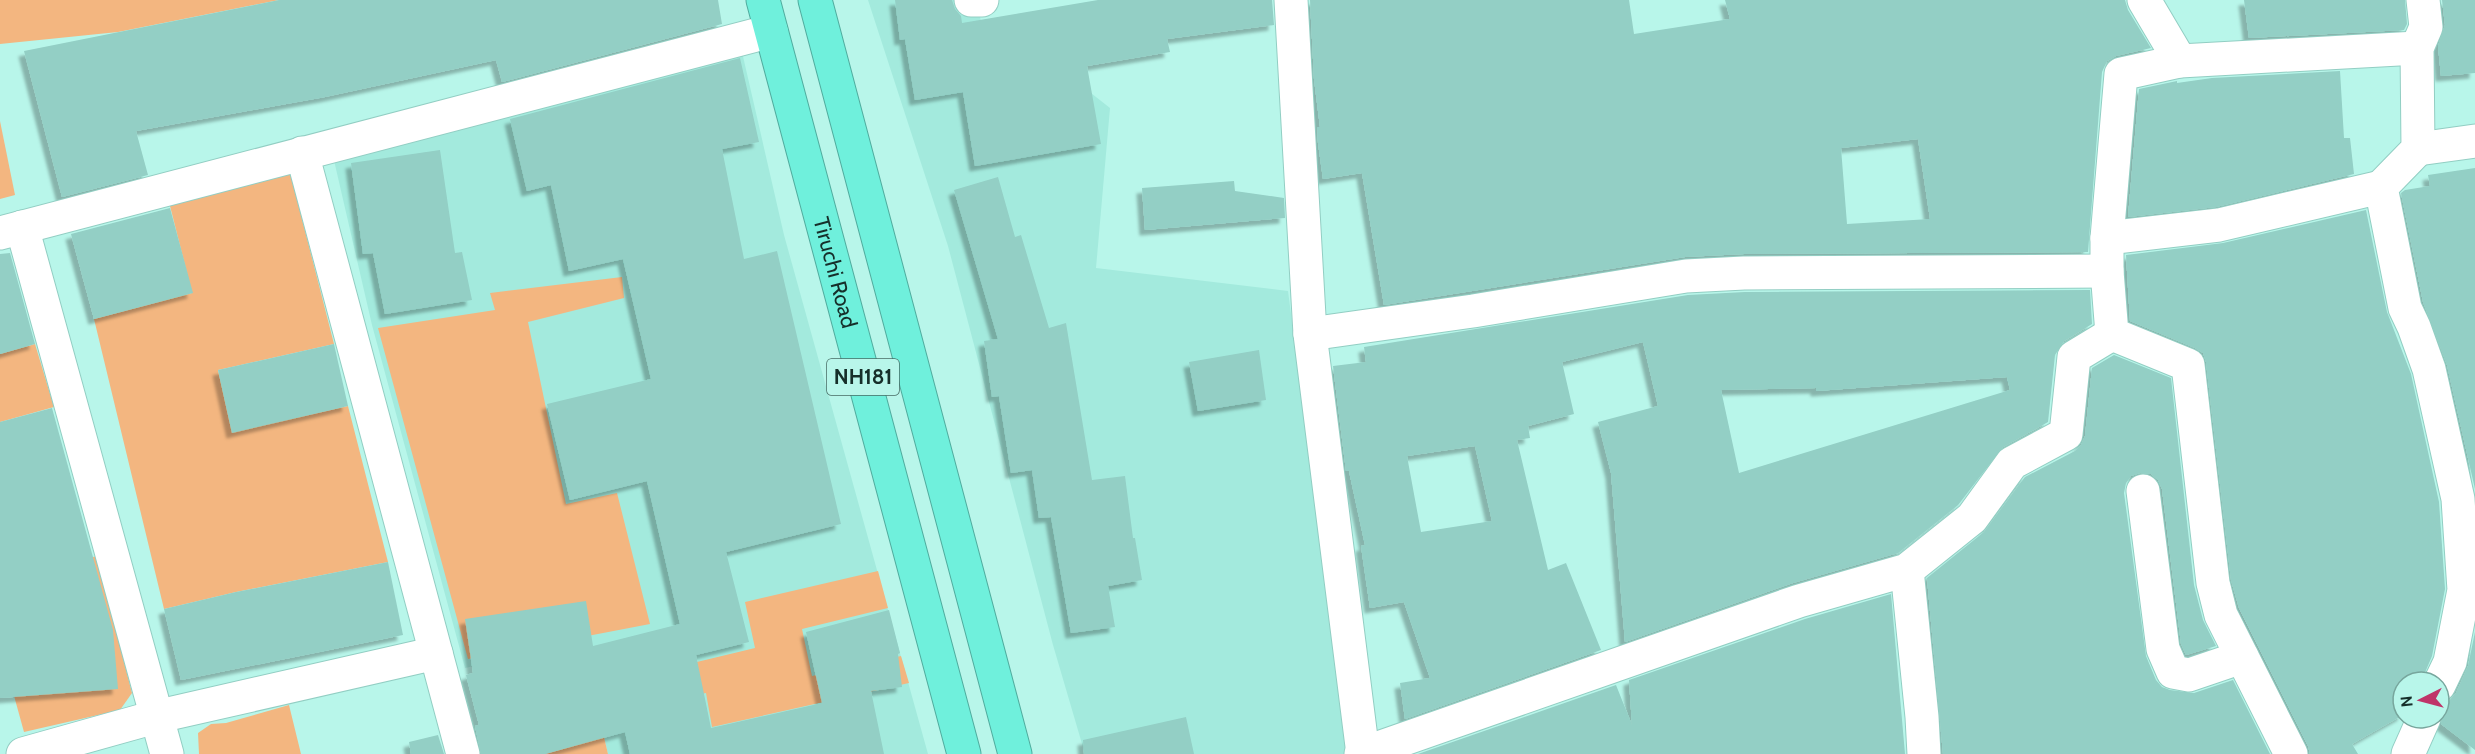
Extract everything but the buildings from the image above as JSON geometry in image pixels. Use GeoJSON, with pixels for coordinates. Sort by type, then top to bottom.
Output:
{"type":"FeatureCollection","features":[{"type":"Feature","properties":{"kind":"highway","name":"Tiruchi Road"},"geometry":{"type":"LineString","coordinates":[[763,0],[964,754]]}},
{"type":"Feature","properties":{"kind":"highway","name":"NH181"},"geometry":{"type":"LineString","coordinates":[[815,0],[1016,754]]}},
{"type":"Feature","properties":{"kind":"highway"},"geometry":{"type":"LineString","coordinates":[[900,515],[948,500]]}},
{"type":"Feature","properties":{"kind":"street"},"geometry":{"type":"LineString","coordinates":[[971,0],[982,0]]}},
{"type":"Feature","properties":{"kind":"street"},"geometry":{"type":"LineString","coordinates":[[1291,0],[1310,334],[1363,754],[1799,601],[1907,570],[1972,518],[2012,463],[2066,434],[2074,357],[2112,334]]}},
{"type":"Feature","properties":{"kind":"street"},"geometry":{"type":"LineString","coordinates":[[2144,0],[2180,61]]}},
{"type":"Feature","properties":{"kind":"street"},"geometry":{"type":"LineString","coordinates":[[2418,149],[2417,48],[2426,27],[2423,0]]}},
{"type":"Feature","properties":{"kind":"street"},"geometry":{"type":"LineString","coordinates":[[167,754],[11,230],[771,31]]}},
{"type":"Feature","properties":{"kind":"street"},"geometry":{"type":"LineString","coordinates":[[2112,334],[2107,238],[2121,74],[2180,61],[2417,48]]}},
{"type":"Feature","properties":{"kind":"street"},"geometry":{"type":"LineString","coordinates":[[2107,238],[2219,225],[2381,187],[2418,149],[2475,141]]}},
{"type":"Feature","properties":{"kind":"street"},"geometry":{"type":"LineString","coordinates":[[302,153],[463,754]]}},
{"type":"Feature","properties":{"kind":"street"},"geometry":{"type":"LineString","coordinates":[[2381,187],[2405,308],[2429,369],[2458,499],[2464,590],[2450,662],[2446,670]]}},
{"type":"Feature","properties":{"kind":"street"},"geometry":{"type":"LineString","coordinates":[[1310,334],[1473,311],[1686,276],[1756,272],[2107,271]]}},
{"type":"Feature","properties":{"kind":"street"},"geometry":{"type":"LineString","coordinates":[[2112,334],[2188,364],[2213,583],[2221,615],[2291,754]]}},
{"type":"Feature","properties":{"kind":"street"},"geometry":{"type":"LineString","coordinates":[[2144,491],[2163,649],[2173,672],[2189,675],[2242,657]]}},
{"type":"Feature","properties":{"kind":"street"},"geometry":{"type":"LineString","coordinates":[[1907,570],[1924,754]]}},
{"type":"Feature","properties":{"kind":"street"},"geometry":{"type":"LineString","coordinates":[[22,754],[155,717],[436,652]]}},
{"type":"Feature","properties":{"kind":"street"},"geometry":{"type":"LineString","coordinates":[[2408,754],[2419,730]]}},
{"type":"Feature","properties":{"kind":"shaded area"},"geometry":{"type":"Polygon","coordinates":[[[0,0],[279,0],[118,32],[0,44],[0,0]]]}},
{"type":"Feature","properties":{"kind":"shaded area"},"geometry":{"type":"Polygon","coordinates":[[[868,0],[976,0],[991,64],[1054,64],[1110,108],[1096,268],[1288,291],[1344,721],[1377,754],[1085,754],[1053,645],[948,246],[868,0]]]}},
{"type":"Feature","properties":{"kind":"shaded area"},"geometry":{"type":"Polygon","coordinates":[[[742,52],[784,235],[928,754],[608,754],[583,643],[465,668],[372,325],[333,156],[742,52]]]}},
{"type":"Feature","properties":{"kind":"shaded area"},"geometry":{"type":"Polygon","coordinates":[[[0,121],[15,195],[0,199],[0,121]]]}},
{"type":"Feature","properties":{"kind":"shaded area"},"geometry":{"type":"Polygon","coordinates":[[[290,172],[334,344],[218,370],[232,432],[348,406],[388,562],[236,592],[164,609],[94,319],[192,293],[169,202],[290,172]]]}},
{"type":"Feature","properties":{"kind":"shaded area"},"geometry":{"type":"Polygon","coordinates":[[[622,277],[624,298],[528,322],[566,504],[617,493],[650,624],[468,659],[378,328],[495,310],[490,293],[622,277]]]}},
{"type":"Feature","properties":{"kind":"shaded area"},"geometry":{"type":"Polygon","coordinates":[[[35,344],[54,407],[0,422],[0,354],[35,344]]]}},
{"type":"Feature","properties":{"kind":"shaded area"},"geometry":{"type":"Polygon","coordinates":[[[97,556],[132,693],[120,710],[24,732],[0,645],[0,581],[97,556]]]}},
{"type":"Feature","properties":{"kind":"shaded area"},"geometry":{"type":"Polygon","coordinates":[[[878,571],[888,608],[802,629],[812,676],[901,656],[909,683],[712,727],[706,693],[599,716],[593,687],[755,648],[745,602],[878,571]]]}},
{"type":"Feature","properties":{"kind":"shaded area"},"geometry":{"type":"Polygon","coordinates":[[[289,705],[301,754],[199,754],[198,733],[211,724],[226,723],[289,705]]]}},
{"type":"Feature","properties":{"kind":"shaded area"},"geometry":{"type":"Polygon","coordinates":[[[604,737],[608,754],[545,754],[604,737]]]}}]}
